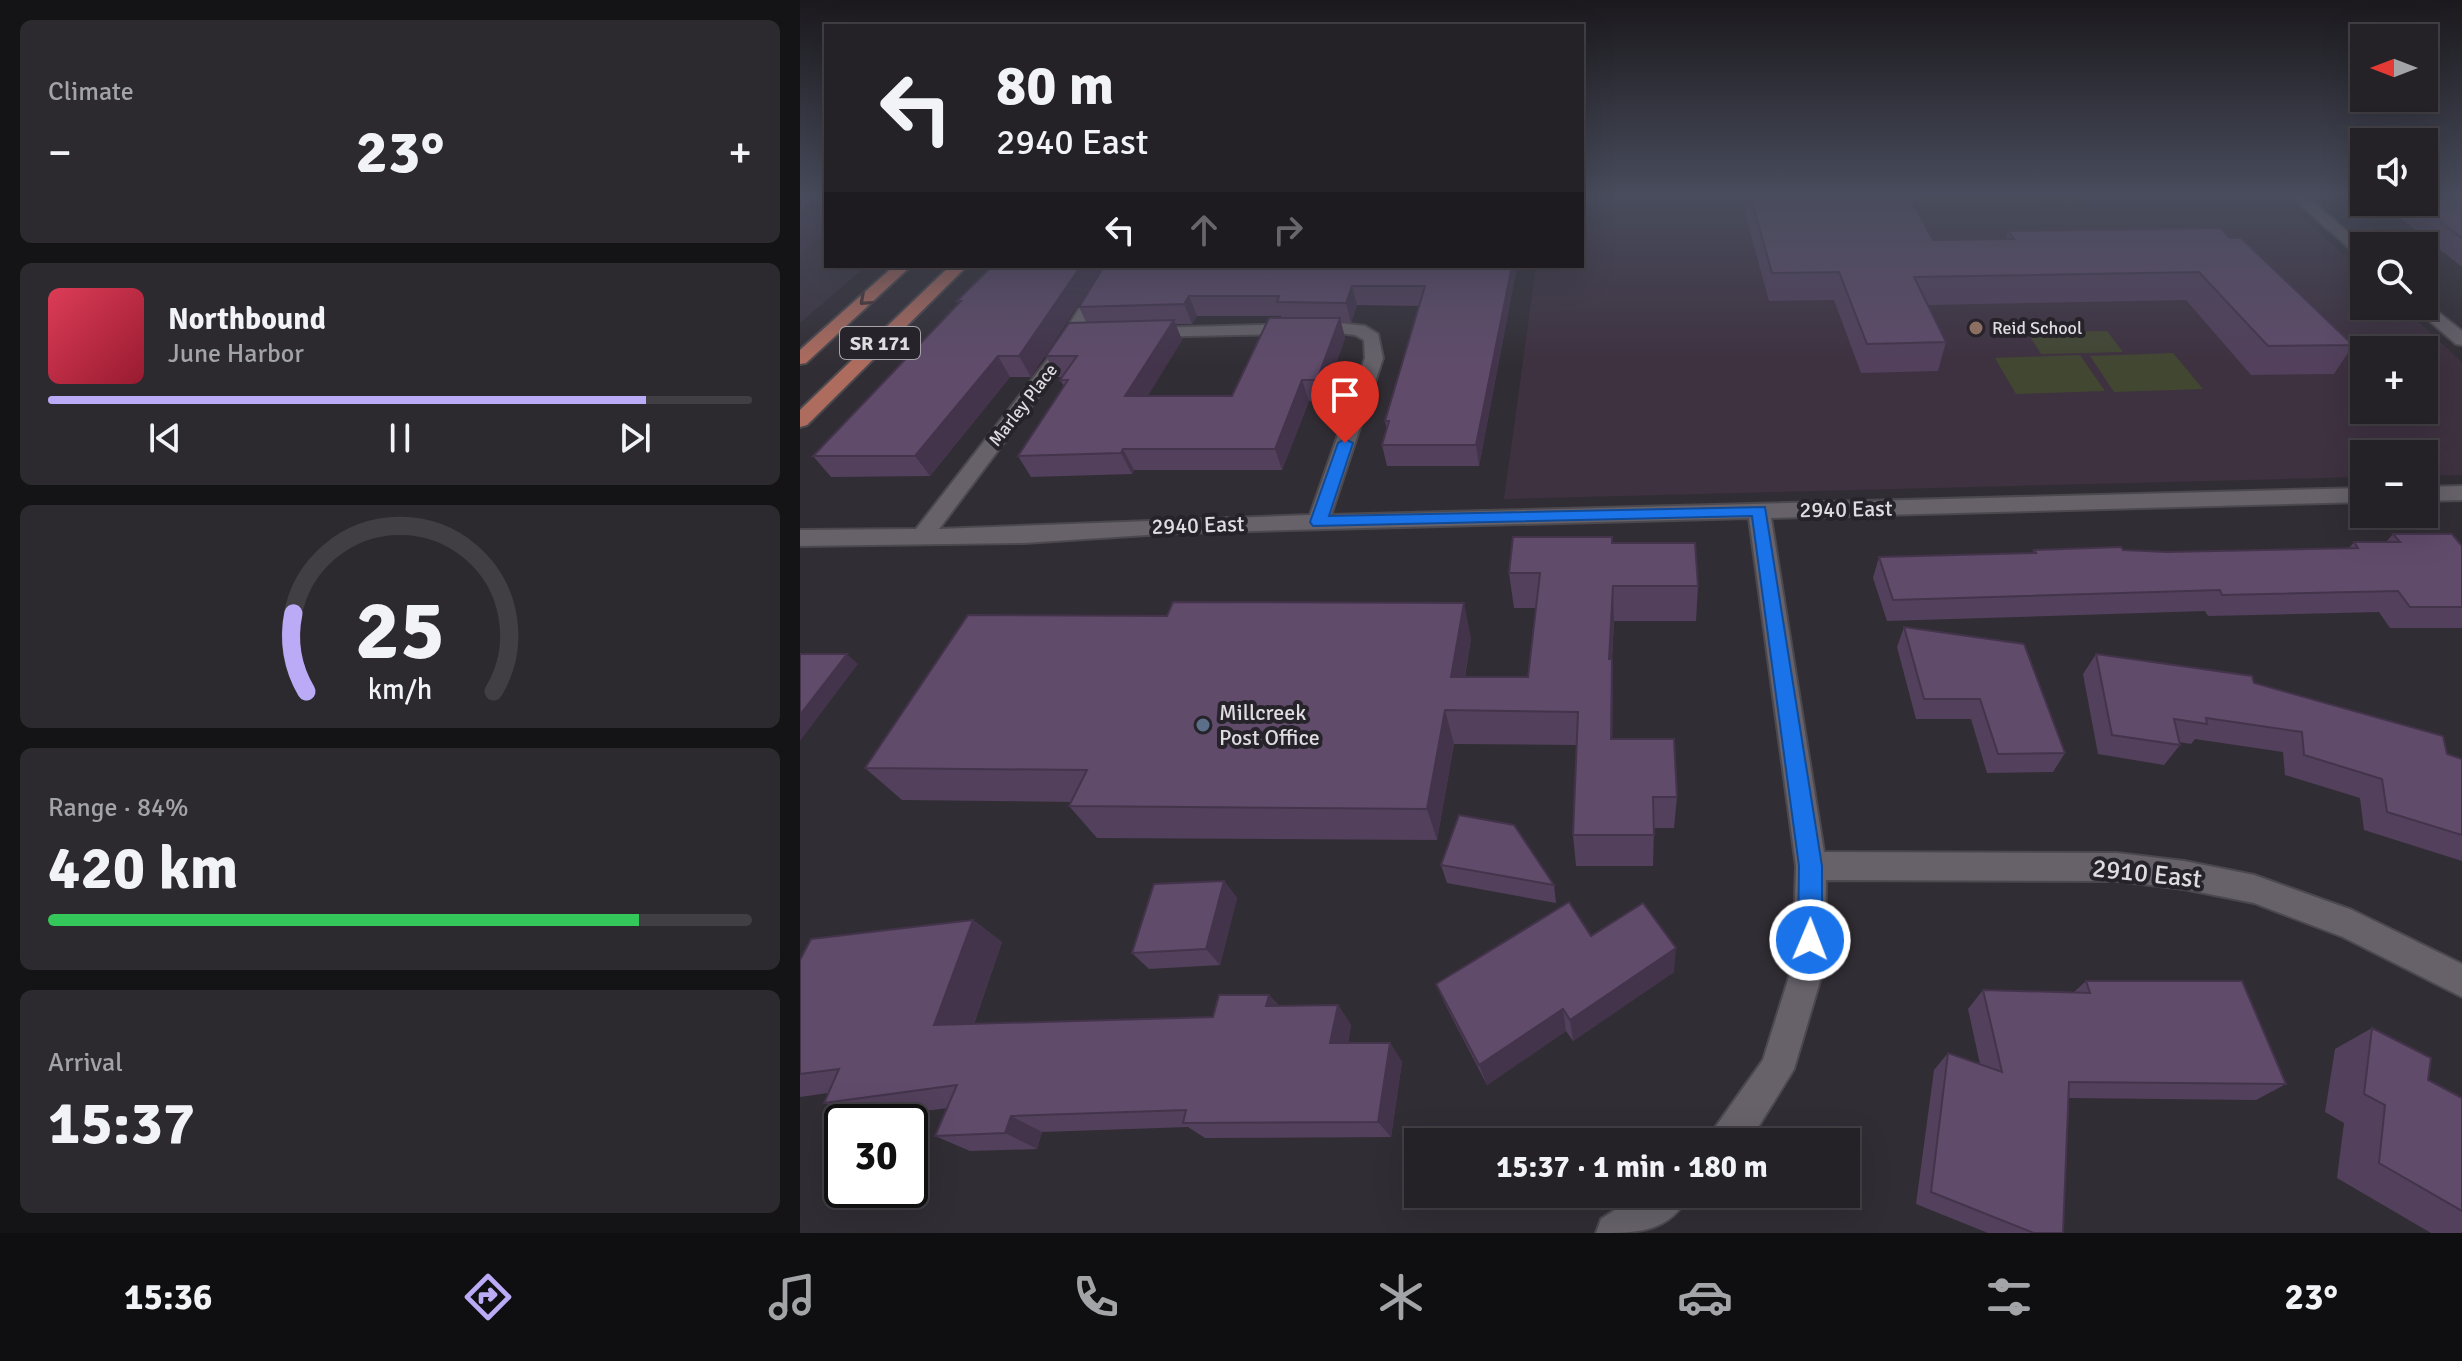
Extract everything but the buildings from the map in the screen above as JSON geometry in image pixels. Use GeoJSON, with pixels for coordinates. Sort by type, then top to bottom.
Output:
{"type":"FeatureCollection","features":[{"type":"Feature","properties":{"kind":"main road","name":"SR 171"},"geometry":{"type":"LineString","coordinates":[[800,359],[901,268]]}},
{"type":"Feature","properties":{"kind":"main road","name":"SR 171"},"geometry":{"type":"LineString","coordinates":[[800,421],[957,268]]}},
{"type":"Feature","properties":{"kind":"street","name":"Marley Place"},"geometry":{"type":"LineString","coordinates":[[922,536],[1056,361],[1080,335],[1112,268]]}},
{"type":"Feature","properties":{"kind":"street"},"geometry":{"type":"LineString","coordinates":[[2438,319],[2462,340]]}},
{"type":"Feature","properties":{"kind":"street"},"geometry":{"type":"LineString","coordinates":[[1133,333],[1330,328],[1367,333],[1375,344],[1374,358],[1318,522]]}},
{"type":"Feature","properties":{"kind":"street"},"geometry":{"type":"LineString","coordinates":[[2438,494],[2462,493]]}},
{"type":"Feature","properties":{"kind":"street","name":"2940 East"},"geometry":{"type":"LineString","coordinates":[[800,538],[1024,535],[1147,527],[2350,495]]}},
{"type":"Feature","properties":{"kind":"street"},"geometry":{"type":"LineString","coordinates":[[1737,1128],[1777,1069],[1809,964],[1811,866],[1759,511]]}},
{"type":"Feature","properties":{"kind":"street","name":"2910 East"},"geometry":{"type":"LineString","coordinates":[[1811,866],[2117,867],[2184,875],[2254,889],[2352,925],[2462,981]]}},
{"type":"Feature","properties":{"kind":"shaded area"},"geometry":{"type":"Polygon","coordinates":[[[800,253],[824,253],[824,268],[864,268],[800,323],[800,253]]]}},
{"type":"Feature","properties":{"kind":"shaded area","name":"Reid School"},"geometry":{"type":"Polygon","coordinates":[[[1584,253],[2341,253],[2350,260],[2350,320],[2416,320],[2434,336],[2350,336],[2350,424],[2438,424],[2438,340],[2462,362],[2462,475],[2438,476],[2438,440],[2350,440],[2350,477],[1504,499],[1536,268],[1584,268],[1584,253]]]}},
{"type":"Feature","properties":{"kind":"green space"},"geometry":{"type":"Polygon","coordinates":[[[2107,331],[2123,352],[2041,354],[2027,332],[2107,331]]]}},
{"type":"Feature","properties":{"kind":"green space"},"geometry":{"type":"Polygon","coordinates":[[[2173,353],[2203,389],[2114,392],[2090,356],[2173,353]]]}},
{"type":"Feature","properties":{"kind":"green space"},"geometry":{"type":"Polygon","coordinates":[[[2080,355],[2105,391],[2016,394],[1995,358],[2080,355]]]}},
{"type":"Feature","properties":{"kind":"place","name":"Reid School"},"geometry":{"type":"Point","coordinates":[1976,328]}},
{"type":"Feature","properties":{"kind":"place","name":"Millcreek Post Office"},"geometry":{"type":"Point","coordinates":[1203,725]}},
{"type":"Feature","properties":{"kind":"route"},"geometry":{"type":"LineString","coordinates":[[1345,443],[1318,522],[1759,511],[1811,866],[1810,940]]}}]}
